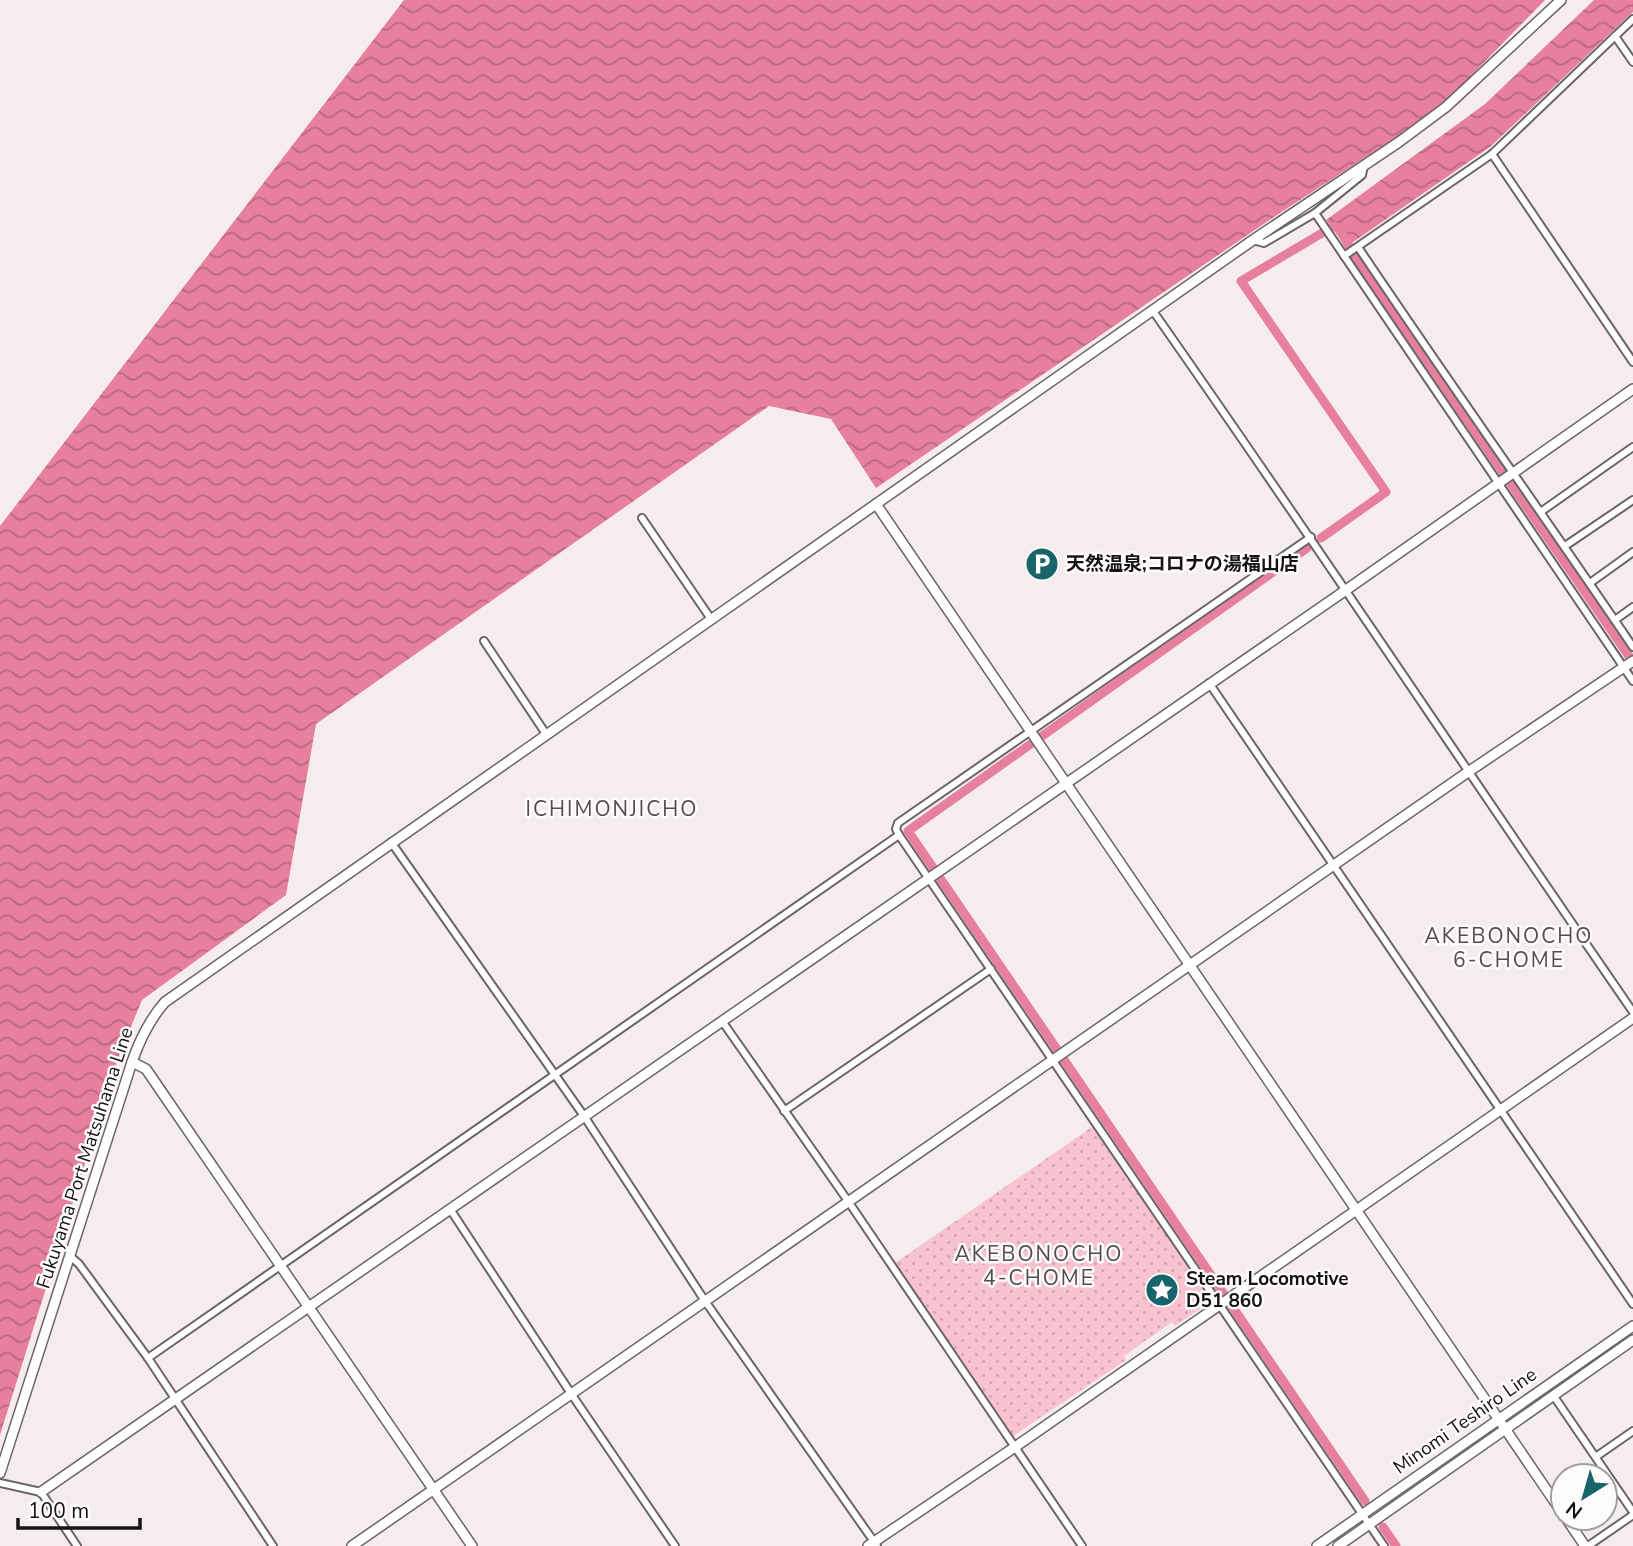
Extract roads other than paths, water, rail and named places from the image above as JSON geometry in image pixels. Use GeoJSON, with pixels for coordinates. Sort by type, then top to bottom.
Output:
{"type":"FeatureCollection","features":[{"type":"Feature","properties":{"kind":"street","name":"Fukuyama Port Matsuhama Line"},"geometry":{"type":"LineString","coordinates":[[0,1473],[132,1062],[153,1015],[165,1002],[1253,240],[1364,166],[1446,107],[1561,0]]}},
{"type":"Feature","properties":{"kind":"street"},"geometry":{"type":"LineString","coordinates":[[1346,255],[1492,154],[1633,19]]}},
{"type":"Feature","properties":{"kind":"street"},"geometry":{"type":"LineString","coordinates":[[1615,36],[1633,62]]}},
{"type":"Feature","properties":{"kind":"street"},"geometry":{"type":"LineString","coordinates":[[1492,154],[1633,362]]}},
{"type":"Feature","properties":{"kind":"street"},"geometry":{"type":"LineString","coordinates":[[1253,240],[1264,243],[1315,214],[1362,175],[1364,166]]}},
{"type":"Feature","properties":{"kind":"street"},"geometry":{"type":"LineString","coordinates":[[1315,214],[1628,664],[1633,681]]}},
{"type":"Feature","properties":{"kind":"street"},"geometry":{"type":"LineString","coordinates":[[1356,247],[1633,647]]}},
{"type":"Feature","properties":{"kind":"street"},"geometry":{"type":"LineString","coordinates":[[1153,311],[1311,537],[1633,1012]]}},
{"type":"Feature","properties":{"kind":"street"},"geometry":{"type":"LineString","coordinates":[[41,1492],[1346,590],[1633,388]]}},
{"type":"Feature","properties":{"kind":"street"},"geometry":{"type":"LineString","coordinates":[[1542,512],[1633,447]]}},
{"type":"Feature","properties":{"kind":"street"},"geometry":{"type":"LineString","coordinates":[[1565,546],[1633,500]]}},
{"type":"Feature","properties":{"kind":"street"},"geometry":{"type":"LineString","coordinates":[[876,504],[1549,1494]]}},
{"type":"Feature","properties":{"kind":"street"},"geometry":{"type":"LineString","coordinates":[[642,518],[711,619]]}},
{"type":"Feature","properties":{"kind":"street"},"geometry":{"type":"LineString","coordinates":[[1311,537],[1031,733],[898,822],[896,829],[935,874],[991,969],[1059,1057],[1220,1304],[1384,1546]]}},
{"type":"Feature","properties":{"kind":"street"},"geometry":{"type":"LineString","coordinates":[[1590,583],[1633,552]]}},
{"type":"Feature","properties":{"kind":"street"},"geometry":{"type":"LineString","coordinates":[[1615,620],[1633,607]]}},
{"type":"Feature","properties":{"kind":"street"},"geometry":{"type":"LineString","coordinates":[[484,641],[546,734]]}},
{"type":"Feature","properties":{"kind":"street"},"geometry":{"type":"LineString","coordinates":[[352,1546],[1468,772],[1628,664]]}},
{"type":"Feature","properties":{"kind":"street"},"geometry":{"type":"LineString","coordinates":[[1209,683],[1633,1304]]}},
{"type":"Feature","properties":{"kind":"street"},"geometry":{"type":"LineString","coordinates":[[148,1358],[900,835]]}},
{"type":"Feature","properties":{"kind":"street"},"geometry":{"type":"LineString","coordinates":[[391,842],[584,1116],[705,1301],[873,1545],[1633,1018]]}},
{"type":"Feature","properties":{"kind":"street"},"geometry":{"type":"LineString","coordinates":[[784,1111],[991,969]]}},
{"type":"Feature","properties":{"kind":"street"},"geometry":{"type":"LineString","coordinates":[[722,1021],[848,1201],[1082,1546]]}},
{"type":"Feature","properties":{"kind":"street"},"geometry":{"type":"LineString","coordinates":[[132,1062],[146,1069],[472,1546]]}},
{"type":"Feature","properties":{"kind":"street"},"geometry":{"type":"LineString","coordinates":[[450,1209],[675,1546]]}},
{"type":"Feature","properties":{"kind":"street"},"geometry":{"type":"LineString","coordinates":[[70,1256],[79,1264],[148,1358],[273,1546]]}},
{"type":"Feature","properties":{"kind":"street","name":"Minomi Teshiro Line"},"geometry":{"type":"LineString","coordinates":[[1317,1546],[1633,1326]]}},
{"type":"Feature","properties":{"kind":"street","name":"Minomi Teshiro Line"},"geometry":{"type":"LineString","coordinates":[[1338,1546],[1633,1340]]}},
{"type":"Feature","properties":{"kind":"street"},"geometry":{"type":"LineString","coordinates":[[1553,1395],[1597,1456],[1633,1513],[1586,1546]]}},
{"type":"Feature","properties":{"kind":"street"},"geometry":{"type":"LineString","coordinates":[[1597,1456],[1633,1431]]}},
{"type":"Feature","properties":{"kind":"street"},"geometry":{"type":"LineString","coordinates":[[0,1483],[41,1492],[77,1546]]}},
{"type":"Feature","properties":{"kind":"water"},"geometry":{"type":"Polygon","coordinates":[[[404,0],[1545,0],[1456,91],[1424,119],[1274,217],[876,488],[831,419],[769,406],[316,724],[286,895],[142,1000],[118,1058],[0,1435],[0,526],[404,0]]]}},
{"type":"Feature","properties":{"kind":"water"},"geometry":{"type":"Polygon","coordinates":[[[1594,0],[1633,0],[1633,12],[1490,147],[1346,247],[1326,220],[1485,104],[1594,0]]]}},
{"type":"Feature","properties":{"kind":"waterway"},"geometry":{"type":"LineString","coordinates":[[1321,538],[1386,492],[1241,281],[1334,226]]}},
{"type":"Feature","properties":{"kind":"waterway"},"geometry":{"type":"LineString","coordinates":[[1343,235],[1354,255],[1633,662]]}},
{"type":"Feature","properties":{"kind":"waterway"},"geometry":{"type":"LineString","coordinates":[[1307,548],[908,831],[1365,1501]]}},
{"type":"Feature","properties":{"kind":"waterway"},"geometry":{"type":"LineString","coordinates":[[1383,1527],[1396,1546]]}},
{"type":"Feature","properties":{"kind":"place","name":"天然温泉;コロナの湯福山店"},"geometry":{"type":"Point","coordinates":[1042,564]}},
{"type":"Feature","properties":{"kind":"place","name":"Steam Locomotive D51 860"},"geometry":{"type":"Point","coordinates":[1162,1290]}},
{"type":"Feature","properties":{"kind":"district","name":"ICHIMONJICHO"},"geometry":{"type":"Point","coordinates":[612,809]}},
{"type":"Feature","properties":{"kind":"district","name":"AKEBONOCHO 6-CHOME"},"geometry":{"type":"Point","coordinates":[1509,948]}},
{"type":"Feature","properties":{"kind":"district","name":"AKEBONOCHO 4-CHOME"},"geometry":{"type":"Point","coordinates":[1039,1266]}}]}
